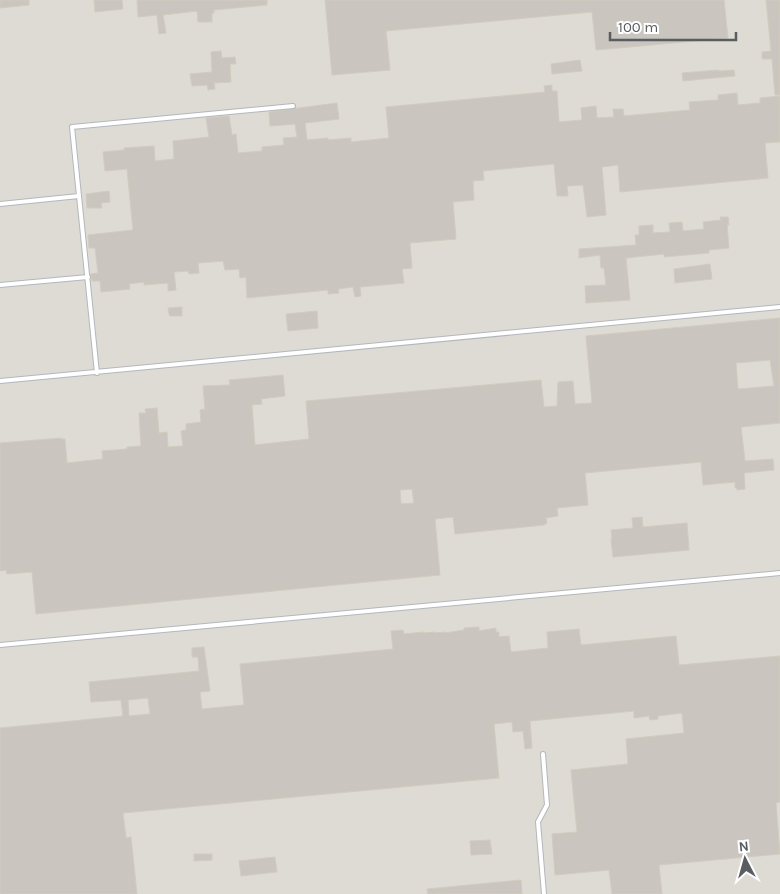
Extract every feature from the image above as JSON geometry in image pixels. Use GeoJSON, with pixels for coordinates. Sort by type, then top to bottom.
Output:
{"type":"FeatureCollection","features":[{"type":"Feature","properties":{"kind":"lane"},"geometry":{"type":"LineString","coordinates":[[97,373],[72,127],[293,106]]}},
{"type":"Feature","properties":{"kind":"lane"},"geometry":{"type":"LineString","coordinates":[[0,204],[79,196]]}},
{"type":"Feature","properties":{"kind":"lane"},"geometry":{"type":"LineString","coordinates":[[0,285],[88,277]]}},
{"type":"Feature","properties":{"kind":"lane"},"geometry":{"type":"LineString","coordinates":[[0,381],[780,307]]}},
{"type":"Feature","properties":{"kind":"lane"},"geometry":{"type":"LineString","coordinates":[[0,645],[780,573]]}},
{"type":"Feature","properties":{"kind":"lane"},"geometry":{"type":"LineString","coordinates":[[542,754],[547,805],[538,822],[544,894]]}},
{"type":"Feature","properties":{"kind":"shaded area"},"geometry":{"type":"Polygon","coordinates":[[[0,0],[780,0],[780,894],[0,894],[0,0]]]}},
{"type":"Feature","properties":{"kind":"building"},"geometry":{"type":"Polygon","coordinates":[[[0,0],[29,0],[29,5],[0,8],[0,0]]]}},
{"type":"Feature","properties":{"kind":"building"},"geometry":{"type":"Polygon","coordinates":[[[94,0],[122,0],[123,9],[95,12],[94,0]]]}},
{"type":"Feature","properties":{"kind":"building"},"geometry":{"type":"Polygon","coordinates":[[[137,0],[267,0],[267,5],[214,10],[212,22],[198,22],[197,11],[163,15],[166,33],[159,34],[157,15],[138,17],[137,0]]]}},
{"type":"Feature","properties":{"kind":"building"},"geometry":{"type":"Polygon","coordinates":[[[325,0],[724,0],[728,38],[596,50],[592,12],[386,31],[390,70],[332,75],[325,0]]]}},
{"type":"Feature","properties":{"kind":"building"},"geometry":{"type":"Polygon","coordinates":[[[766,0],[780,0],[780,95],[775,95],[772,59],[762,59],[762,52],[771,51],[766,0]]]}},
{"type":"Feature","properties":{"kind":"building"},"geometry":{"type":"Polygon","coordinates":[[[221,51],[222,58],[235,57],[236,64],[230,64],[231,82],[214,83],[215,89],[208,90],[207,85],[192,86],[190,74],[212,72],[211,52],[221,51]]]}},
{"type":"Feature","properties":{"kind":"building"},"geometry":{"type":"Polygon","coordinates":[[[580,60],[582,71],[552,74],[551,64],[580,60]]]}},
{"type":"Feature","properties":{"kind":"building"},"geometry":{"type":"Polygon","coordinates":[[[734,70],[735,76],[683,81],[682,73],[734,70]]]}},
{"type":"Feature","properties":{"kind":"building"},"geometry":{"type":"Polygon","coordinates":[[[552,85],[552,91],[557,91],[559,122],[582,120],[581,108],[596,106],[597,118],[614,117],[613,109],[623,109],[624,116],[690,110],[689,102],[718,100],[718,95],[737,93],[738,105],[760,103],[760,98],[780,96],[780,142],[765,143],[768,178],[620,192],[618,165],[602,167],[606,215],[587,217],[583,185],[567,186],[568,196],[557,196],[554,164],[483,171],[484,180],[473,181],[474,200],[453,202],[456,239],[410,243],[412,268],[402,269],[404,283],[360,287],[361,296],[355,297],[353,287],[338,289],[339,293],[328,294],[328,290],[247,298],[246,277],[240,278],[239,269],[225,270],[223,261],[198,263],[199,273],[189,274],[188,271],[174,272],[176,290],[168,291],[168,283],[144,285],[144,282],[129,284],[130,289],[101,292],[100,281],[92,281],[91,274],[98,273],[95,248],[89,248],[88,235],[133,230],[127,169],[105,171],[103,152],[124,150],[124,148],[154,146],[155,161],[174,159],[173,141],[209,137],[206,118],[229,116],[232,135],[236,134],[238,153],[262,151],[262,147],[284,145],[283,138],[297,137],[295,124],[270,126],[269,112],[337,103],[339,119],[305,123],[307,140],[351,138],[351,142],[389,138],[386,107],[545,92],[544,86],[552,85]]]}},
{"type":"Feature","properties":{"kind":"building"},"geometry":{"type":"Polygon","coordinates":[[[109,191],[110,202],[101,203],[102,208],[87,208],[86,194],[109,191]]]}},
{"type":"Feature","properties":{"kind":"building"},"geometry":{"type":"Polygon","coordinates":[[[720,217],[728,217],[729,248],[709,250],[709,253],[664,257],[664,254],[626,258],[630,300],[586,303],[585,286],[606,285],[604,268],[601,268],[600,255],[579,258],[579,249],[636,245],[635,235],[639,235],[639,226],[653,225],[653,233],[670,232],[669,223],[682,222],[683,231],[704,229],[703,222],[721,220],[720,217]]]}},
{"type":"Feature","properties":{"kind":"building"},"geometry":{"type":"Polygon","coordinates":[[[710,264],[712,279],[675,283],[674,269],[710,264]]]}},
{"type":"Feature","properties":{"kind":"building"},"geometry":{"type":"Polygon","coordinates":[[[182,307],[182,316],[170,316],[168,308],[182,307]]]}},
{"type":"Feature","properties":{"kind":"building"},"geometry":{"type":"Polygon","coordinates":[[[317,311],[318,328],[288,331],[286,314],[317,311]]]}},
{"type":"Feature","properties":{"kind":"building"},"geometry":{"type":"Polygon","coordinates":[[[780,318],[780,423],[741,427],[745,461],[773,459],[774,470],[744,473],[745,489],[737,490],[735,482],[703,485],[701,462],[585,473],[588,505],[557,508],[558,516],[546,518],[547,523],[544,525],[455,534],[453,517],[435,519],[440,575],[36,614],[32,572],[7,574],[6,570],[0,571],[0,443],[61,438],[65,439],[67,463],[103,459],[102,451],[141,446],[139,413],[146,413],[145,409],[157,408],[159,433],[167,432],[168,447],[183,446],[181,431],[186,430],[186,424],[201,422],[200,410],[205,409],[203,386],[230,385],[229,380],[283,375],[285,396],[261,399],[262,404],[252,405],[255,445],[309,439],[306,401],[541,380],[544,407],[557,406],[558,382],[573,381],[575,404],[592,403],[586,336],[780,318]],[[770,360],[736,363],[738,389],[774,386],[770,360]],[[412,489],[400,490],[401,504],[414,503],[412,489]]]}},
{"type":"Feature","properties":{"kind":"building"},"geometry":{"type":"Polygon","coordinates":[[[642,517],[643,527],[687,523],[689,550],[613,557],[611,530],[633,528],[632,518],[642,517]]]}},
{"type":"Feature","properties":{"kind":"building"},"geometry":{"type":"Polygon","coordinates":[[[479,627],[479,631],[496,628],[496,632],[499,632],[499,637],[509,636],[511,652],[548,648],[547,632],[579,629],[581,645],[676,636],[679,665],[780,656],[780,802],[776,803],[780,854],[659,865],[662,894],[612,894],[609,870],[555,875],[552,834],[577,832],[571,770],[628,764],[626,739],[684,733],[682,713],[658,716],[658,719],[650,720],[649,716],[634,718],[634,711],[530,721],[532,748],[525,749],[523,731],[513,732],[512,722],[494,724],[499,778],[123,813],[126,838],[131,837],[137,894],[0,894],[0,728],[123,716],[121,700],[91,702],[89,682],[199,671],[198,657],[192,657],[192,648],[204,647],[210,691],[200,692],[202,709],[244,705],[240,664],[393,649],[391,631],[403,630],[404,634],[424,632],[445,633],[464,630],[464,628],[479,627]],[[148,698],[128,700],[129,716],[150,714],[148,698]]]}},
{"type":"Feature","properties":{"kind":"building"},"geometry":{"type":"Polygon","coordinates":[[[490,840],[492,854],[471,855],[470,841],[490,840]]]}},
{"type":"Feature","properties":{"kind":"building"},"geometry":{"type":"Polygon","coordinates":[[[194,854],[212,854],[212,860],[194,861],[194,854]]]}},
{"type":"Feature","properties":{"kind":"building"},"geometry":{"type":"Polygon","coordinates":[[[275,857],[277,872],[241,876],[239,861],[275,857]]]}},
{"type":"Feature","properties":{"kind":"building"},"geometry":{"type":"Polygon","coordinates":[[[521,880],[522,894],[428,894],[427,889],[521,880]]]}}]}
